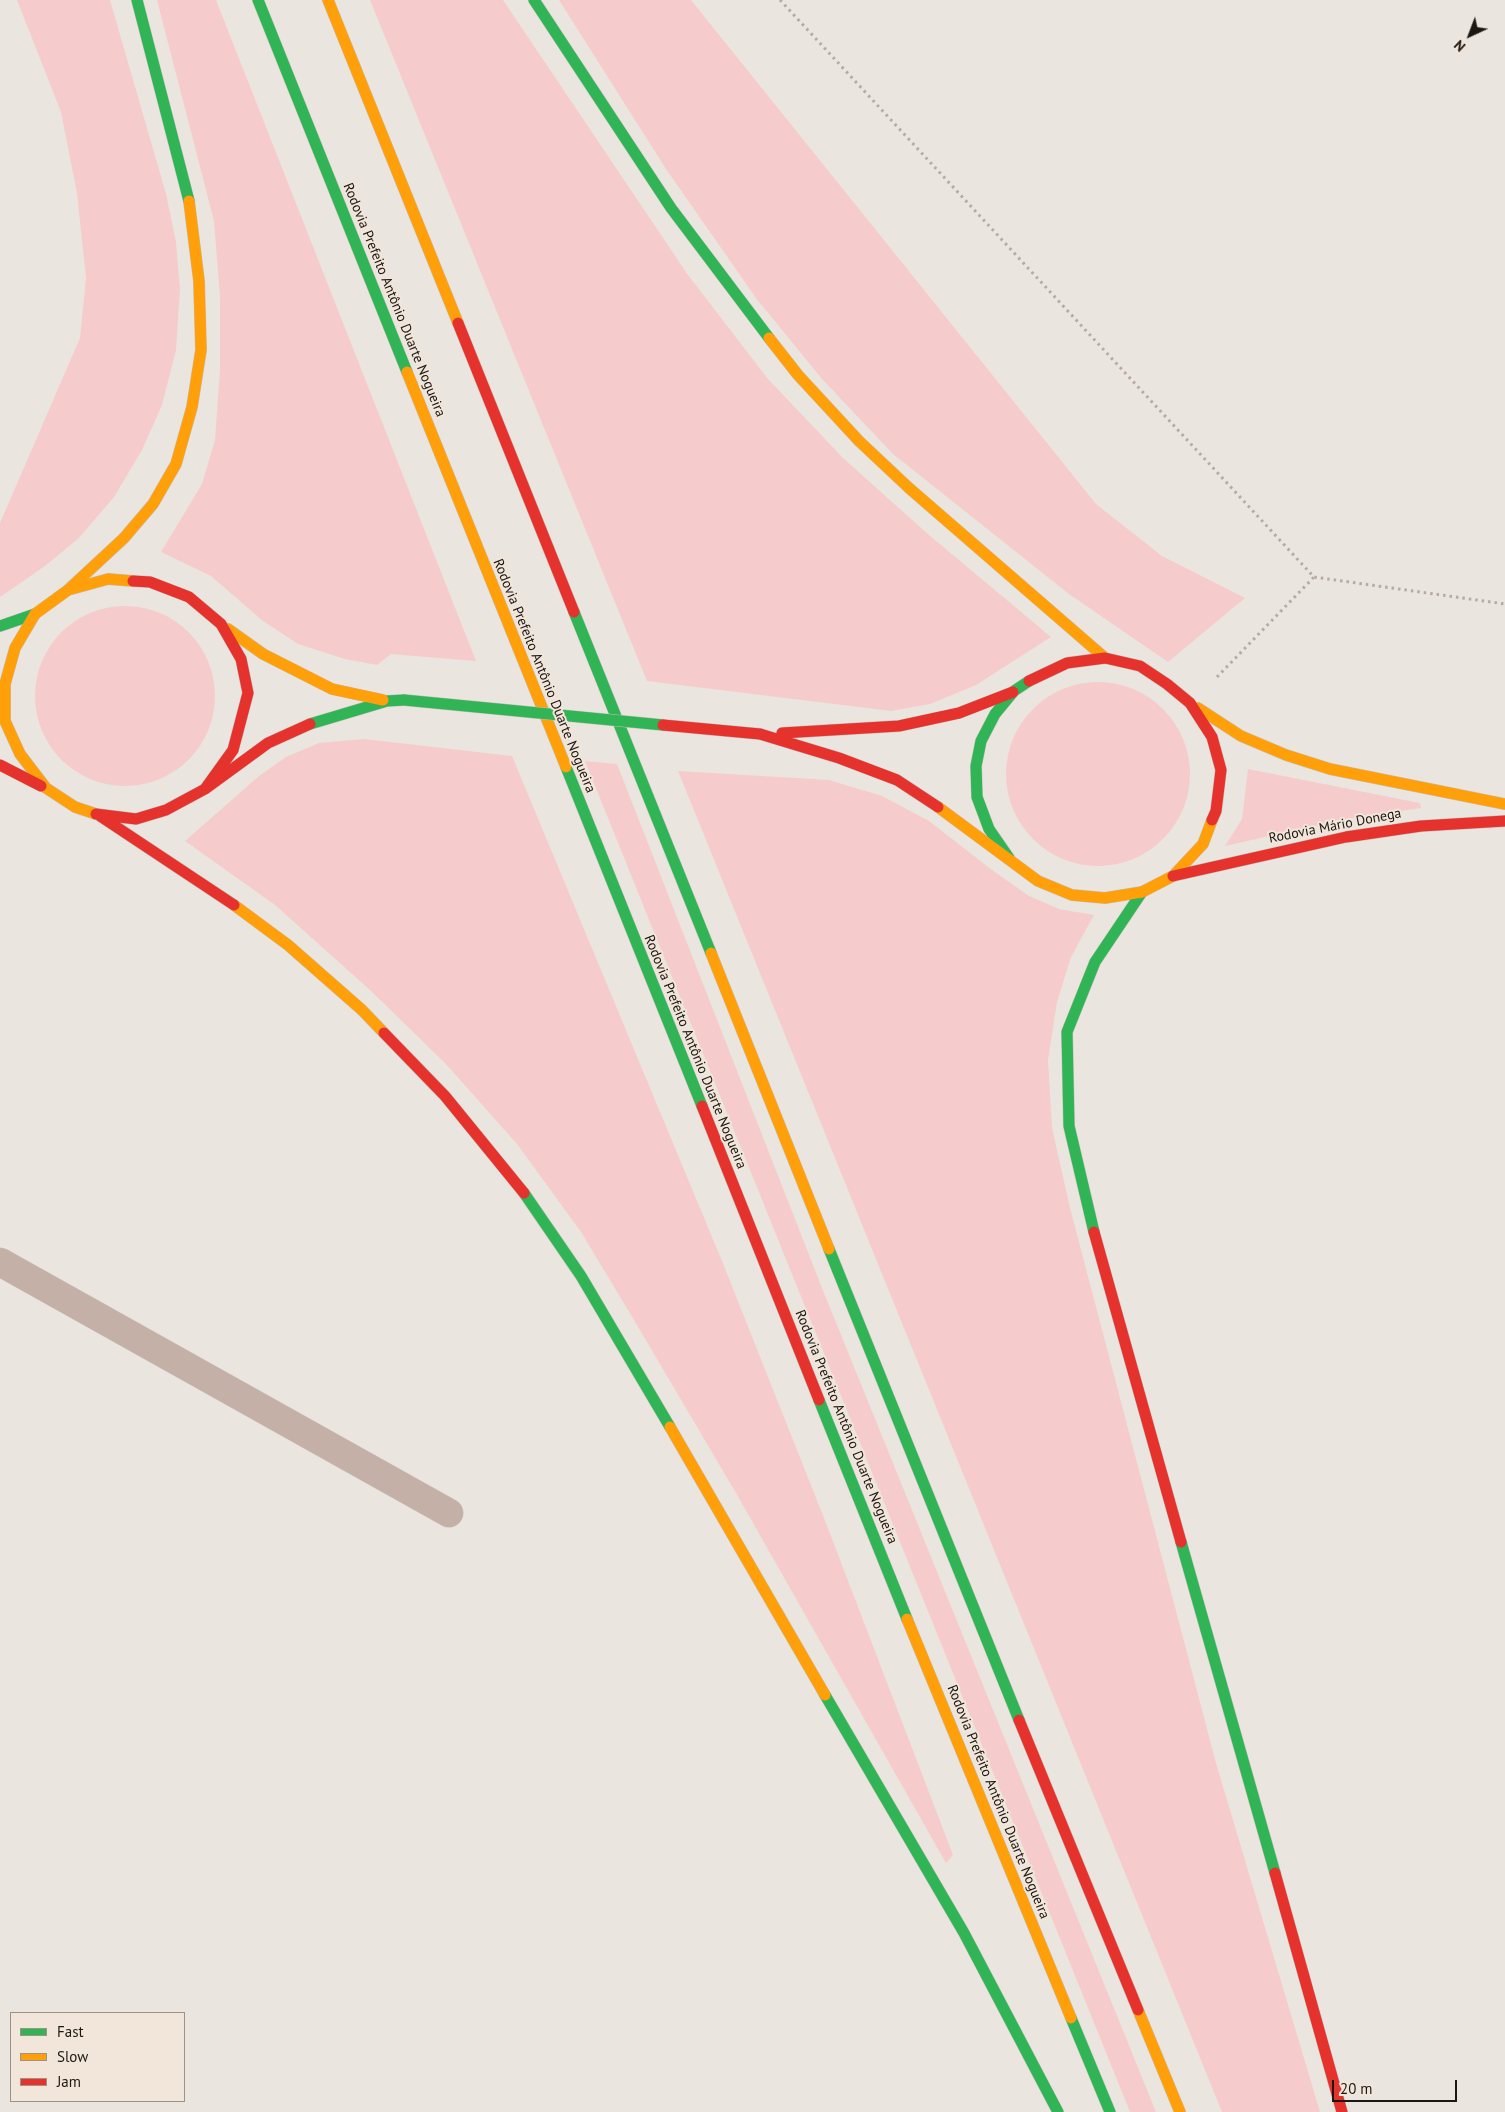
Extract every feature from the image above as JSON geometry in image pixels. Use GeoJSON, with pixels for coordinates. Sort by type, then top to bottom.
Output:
{"type":"FeatureCollection","features":[{"type":"Feature","properties":{"kind":"main road"},"geometry":{"type":"LineString","coordinates":[[0,626],[35,614],[68,590],[124,538],[153,504],[176,464],[192,407],[201,350],[200,281],[192,214],[137,0]]}},
{"type":"Feature","properties":{"kind":"main road","name":"Rodovia Prefeito Antônio Duarte Nogueira"},"geometry":{"type":"LineString","coordinates":[[258,0],[919,1650],[1110,2112]]}},
{"type":"Feature","properties":{"kind":"main road"},"geometry":{"type":"LineString","coordinates":[[328,0],[982,1630],[1180,2112]]}},
{"type":"Feature","properties":{"kind":"main road"},"geometry":{"type":"LineString","coordinates":[[534,0],[671,208],[741,304],[798,375],[859,442],[909,488],[1105,658]]}},
{"type":"Feature","properties":{"kind":"main road"},"geometry":{"type":"LineString","coordinates":[[68,590],[108,579],[150,582],[189,597],[221,624],[263,654],[332,689],[387,701]]}},
{"type":"Feature","properties":{"kind":"main road"},"geometry":{"type":"LineString","coordinates":[[35,614],[15,648],[5,684],[5,721],[20,754],[46,788]]}},
{"type":"Feature","properties":{"kind":"main road"},"geometry":{"type":"LineString","coordinates":[[205,789],[232,750],[248,693],[241,659],[221,624]]}},
{"type":"Feature","properties":{"kind":"main road"},"geometry":{"type":"LineString","coordinates":[[100,816],[136,819],[166,810],[205,789],[268,743],[314,722],[387,701],[404,700],[760,734],[839,731],[899,726],[958,713],[1014,691],[1040,674],[1067,663],[1105,658],[1140,666],[1167,684],[1190,704],[1241,736],[1286,755],[1330,769],[1505,804]]}},
{"type":"Feature","properties":{"kind":"main road"},"geometry":{"type":"LineString","coordinates":[[1009,858],[989,829],[977,797],[976,766],[981,741],[995,714],[1014,691]]}},
{"type":"Feature","properties":{"kind":"main road"},"geometry":{"type":"LineString","coordinates":[[760,734],[839,758],[897,780],[948,813],[1038,881],[1072,894],[1105,898],[1142,892],[1173,876],[1203,844],[1216,811],[1221,770],[1212,737],[1190,704]]}},
{"type":"Feature","properties":{"kind":"main road"},"geometry":{"type":"LineString","coordinates":[[0,765],[46,788],[75,807],[100,816],[213,889],[288,945],[362,1010],[445,1096],[517,1183],[582,1276],[964,1933],[1058,2112]]}},
{"type":"Feature","properties":{"kind":"main road","name":"Rodovia Mário Donega"},"geometry":{"type":"LineString","coordinates":[[1173,876],[1346,837],[1421,826],[1505,821]]}},
{"type":"Feature","properties":{"kind":"main road"},"geometry":{"type":"LineString","coordinates":[[1142,892],[1095,962],[1067,1032],[1069,1126],[1096,1239],[1342,2112]]}},
{"type":"Feature","properties":{"kind":"street"},"geometry":{"type":"LineString","coordinates":[[0,1262],[449,1513]]}},
{"type":"Feature","properties":{"kind":"path"},"geometry":{"type":"LineString","coordinates":[[780,0],[1314,577],[1505,604]]}},
{"type":"Feature","properties":{"kind":"path"},"geometry":{"type":"LineString","coordinates":[[1190,704],[1314,577]]}},
{"type":"Feature","properties":{"kind":"shaded area"},"geometry":{"type":"Polygon","coordinates":[[[17,0],[110,0],[166,194],[176,242],[180,289],[176,350],[162,405],[142,450],[114,497],[79,538],[45,566],[0,597],[0,523],[80,338],[86,278],[77,193],[61,112],[17,0]]]}},
{"type":"Feature","properties":{"kind":"shaded area"},"geometry":{"type":"Polygon","coordinates":[[[157,0],[216,0],[476,661],[391,654],[377,665],[345,659],[298,644],[263,621],[211,576],[161,552],[202,484],[215,440],[220,370],[220,297],[214,221],[157,0]]]}},
{"type":"Feature","properties":{"kind":"shaded area"},"geometry":{"type":"Polygon","coordinates":[[[370,0],[503,0],[688,275],[768,379],[843,458],[929,535],[1051,637],[976,685],[930,704],[891,711],[647,681],[370,0]]]}},
{"type":"Feature","properties":{"kind":"shaded area"},"geometry":{"type":"Polygon","coordinates":[[[559,0],[691,0],[1096,504],[1162,556],[1245,598],[1168,662],[1069,594],[893,454],[822,379],[756,298],[666,169],[559,0]]]}},
{"type":"Feature","properties":{"kind":"shaded area"},"geometry":{"type":"Polygon","coordinates":[[[116,606],[134,606],[160,612],[189,632],[209,661],[214,678],[214,714],[209,731],[189,760],[160,780],[143,785],[116,786],[99,783],[82,776],[55,753],[45,739],[38,722],[35,705],[35,687],[38,670],[45,653],[68,626],[82,616],[99,609],[116,606]]]}},
{"type":"Feature","properties":{"kind":"shaded area"},"geometry":{"type":"Polygon","coordinates":[[[1089,682],[1107,682],[1133,689],[1149,697],[1163,709],[1175,723],[1183,739],[1190,765],[1190,783],[1183,809],[1175,825],[1163,839],[1149,851],[1125,862],[1107,866],[1089,866],[1071,862],[1047,851],[1021,825],[1010,801],[1006,783],[1006,765],[1010,747],[1021,723],[1047,697],[1071,686],[1089,682]]]}},
{"type":"Feature","properties":{"kind":"shaded area"},"geometry":{"type":"Polygon","coordinates":[[[364,739],[512,756],[722,1261],[824,1518],[953,1855],[946,1863],[736,1493],[631,1315],[581,1232],[517,1144],[445,1063],[370,990],[275,905],[185,841],[259,776],[286,757],[319,743],[364,739]]]}},
{"type":"Feature","properties":{"kind":"shaded area"},"geometry":{"type":"Polygon","coordinates":[[[585,761],[617,764],[822,1288],[1156,2112],[1130,2112],[585,761]]]}},
{"type":"Feature","properties":{"kind":"shaded area"},"geometry":{"type":"Polygon","coordinates":[[[1248,769],[1420,803],[1421,808],[1340,820],[1225,846],[1242,819],[1248,769]]]}},
{"type":"Feature","properties":{"kind":"shaded area"},"geometry":{"type":"Polygon","coordinates":[[[678,771],[829,780],[882,796],[929,821],[1029,896],[1059,909],[1094,915],[1071,957],[1057,1002],[1048,1060],[1052,1128],[1070,1208],[1216,1763],[1320,2112],[1222,2112],[678,771]]]}},
{"type":"Feature","properties":{"kind":"traffic: fast"},"geometry":{"type":"LineString","coordinates":[[137,0],[189,201]]}},
{"type":"Feature","properties":{"kind":"traffic: fast"},"geometry":{"type":"LineString","coordinates":[[258,0],[407,372]]}},
{"type":"Feature","properties":{"kind":"traffic: fast"},"geometry":{"type":"LineString","coordinates":[[534,0],[671,208],[769,338]]}},
{"type":"Feature","properties":{"kind":"traffic: fast"},"geometry":{"type":"LineString","coordinates":[[574,612],[711,953]]}},
{"type":"Feature","properties":{"kind":"traffic: fast"},"geometry":{"type":"LineString","coordinates":[[0,626],[35,614]]}},
{"type":"Feature","properties":{"kind":"traffic: fast"},"geometry":{"type":"LineString","coordinates":[[1009,858],[989,829],[977,797],[976,766],[981,741],[995,714],[1014,691],[1029,681]]}},
{"type":"Feature","properties":{"kind":"traffic: fast"},"geometry":{"type":"LineString","coordinates":[[310,724],[387,701],[404,700]]}},
{"type":"Feature","properties":{"kind":"traffic: fast"},"geometry":{"type":"LineString","coordinates":[[404,700],[663,725]]}},
{"type":"Feature","properties":{"kind":"traffic: fast"},"geometry":{"type":"LineString","coordinates":[[566,767],[702,1106]]}},
{"type":"Feature","properties":{"kind":"traffic: fast"},"geometry":{"type":"LineString","coordinates":[[1094,1232],[1069,1126],[1067,1032],[1095,962],[1142,892]]}},
{"type":"Feature","properties":{"kind":"traffic: fast"},"geometry":{"type":"LineString","coordinates":[[524,1193],[581,1276],[670,1427]]}},
{"type":"Feature","properties":{"kind":"traffic: fast"},"geometry":{"type":"LineString","coordinates":[[829,1249],[1019,1720]]}},
{"type":"Feature","properties":{"kind":"traffic: fast"},"geometry":{"type":"LineString","coordinates":[[819,1400],[907,1619]]}},
{"type":"Feature","properties":{"kind":"traffic: fast"},"geometry":{"type":"LineString","coordinates":[[1181,1542],[1275,1873]]}},
{"type":"Feature","properties":{"kind":"traffic: fast"},"geometry":{"type":"LineString","coordinates":[[825,1695],[964,1933],[1058,2112]]}},
{"type":"Feature","properties":{"kind":"traffic: fast"},"geometry":{"type":"LineString","coordinates":[[1071,2018],[1110,2112]]}},
{"type":"Feature","properties":{"kind":"traffic: slow"},"geometry":{"type":"LineString","coordinates":[[328,0],[458,323]]}},
{"type":"Feature","properties":{"kind":"traffic: slow"},"geometry":{"type":"LineString","coordinates":[[68,590],[124,538],[153,504],[176,464],[192,407],[201,350],[199,281],[189,201]]}},
{"type":"Feature","properties":{"kind":"traffic: slow"},"geometry":{"type":"LineString","coordinates":[[769,338],[798,375],[859,441],[909,488],[1105,658]]}},
{"type":"Feature","properties":{"kind":"traffic: slow"},"geometry":{"type":"LineString","coordinates":[[407,372],[566,767]]}},
{"type":"Feature","properties":{"kind":"traffic: slow"},"geometry":{"type":"LineString","coordinates":[[96,814],[75,807],[46,788],[20,754],[5,721],[5,684],[15,648],[35,614],[68,590],[108,579],[133,581]]}},
{"type":"Feature","properties":{"kind":"traffic: slow"},"geometry":{"type":"LineString","coordinates":[[228,629],[263,654],[332,689],[383,700]]}},
{"type":"Feature","properties":{"kind":"traffic: slow"},"geometry":{"type":"LineString","coordinates":[[1198,708],[1241,736],[1286,755],[1330,769],[1505,804]]}},
{"type":"Feature","properties":{"kind":"traffic: slow"},"geometry":{"type":"LineString","coordinates":[[938,807],[1038,881],[1072,895],[1105,898],[1142,892],[1173,876],[1203,844],[1212,820]]}},
{"type":"Feature","properties":{"kind":"traffic: slow"},"geometry":{"type":"LineString","coordinates":[[234,905],[288,945],[362,1010],[384,1033]]}},
{"type":"Feature","properties":{"kind":"traffic: slow"},"geometry":{"type":"LineString","coordinates":[[711,953],[829,1249]]}},
{"type":"Feature","properties":{"kind":"traffic: slow"},"geometry":{"type":"LineString","coordinates":[[670,1427],[825,1695]]}},
{"type":"Feature","properties":{"kind":"traffic: slow"},"geometry":{"type":"LineString","coordinates":[[907,1619],[1071,2018]]}},
{"type":"Feature","properties":{"kind":"traffic: slow"},"geometry":{"type":"LineString","coordinates":[[1138,2010],[1180,2112]]}},
{"type":"Feature","properties":{"kind":"traffic: jam"},"geometry":{"type":"LineString","coordinates":[[458,323],[574,612]]}},
{"type":"Feature","properties":{"kind":"traffic: jam"},"geometry":{"type":"LineString","coordinates":[[133,581],[150,582],[189,597],[221,624],[241,659],[248,693],[233,750],[205,789]]}},
{"type":"Feature","properties":{"kind":"traffic: jam"},"geometry":{"type":"LineString","coordinates":[[1029,681],[1067,663],[1105,658],[1140,666],[1167,684],[1190,703],[1212,737],[1221,770],[1216,811],[1212,820]]}},
{"type":"Feature","properties":{"kind":"traffic: jam"},"geometry":{"type":"LineString","coordinates":[[782,733],[899,726],[959,713],[1013,692]]}},
{"type":"Feature","properties":{"kind":"traffic: jam"},"geometry":{"type":"LineString","coordinates":[[96,814],[136,819],[166,810],[205,789],[268,743],[310,724]]}},
{"type":"Feature","properties":{"kind":"traffic: jam"},"geometry":{"type":"LineString","coordinates":[[663,725],[760,734]]}},
{"type":"Feature","properties":{"kind":"traffic: jam"},"geometry":{"type":"LineString","coordinates":[[760,734],[839,758],[897,780],[938,807]]}},
{"type":"Feature","properties":{"kind":"traffic: jam"},"geometry":{"type":"LineString","coordinates":[[0,765],[41,786]]}},
{"type":"Feature","properties":{"kind":"traffic: jam"},"geometry":{"type":"LineString","coordinates":[[100,816],[234,905]]}},
{"type":"Feature","properties":{"kind":"traffic: jam"},"geometry":{"type":"LineString","coordinates":[[1173,876],[1346,837],[1421,826],[1505,821]]}},
{"type":"Feature","properties":{"kind":"traffic: jam"},"geometry":{"type":"LineString","coordinates":[[384,1033],[445,1096],[524,1193]]}},
{"type":"Feature","properties":{"kind":"traffic: jam"},"geometry":{"type":"LineString","coordinates":[[702,1106],[819,1400]]}},
{"type":"Feature","properties":{"kind":"traffic: jam"},"geometry":{"type":"LineString","coordinates":[[1094,1232],[1181,1542]]}},
{"type":"Feature","properties":{"kind":"traffic: jam"},"geometry":{"type":"LineString","coordinates":[[1019,1720],[1138,2010]]}},
{"type":"Feature","properties":{"kind":"traffic: jam"},"geometry":{"type":"LineString","coordinates":[[1275,1873],[1342,2112]]}}]}
